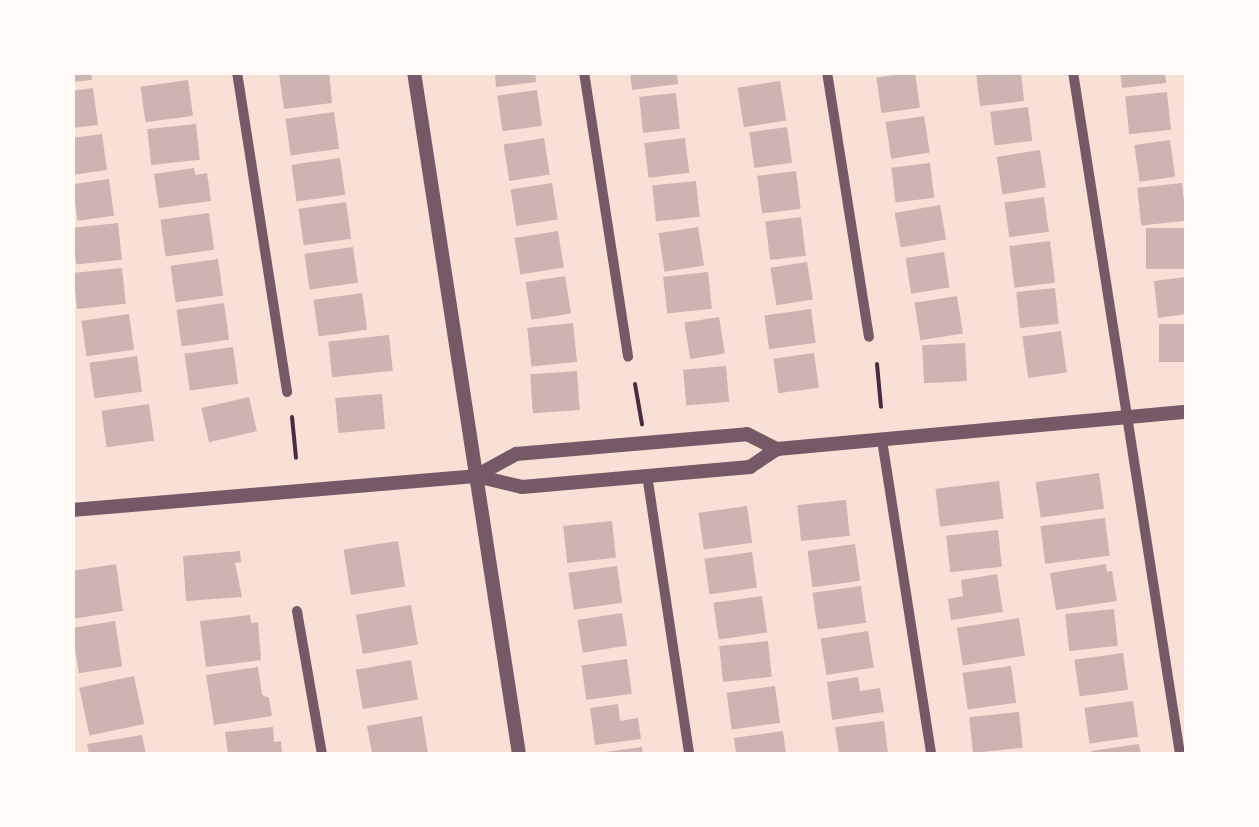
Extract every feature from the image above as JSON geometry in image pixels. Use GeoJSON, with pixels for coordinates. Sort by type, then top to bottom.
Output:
{"type":"FeatureCollection","features":[{"type":"Feature","properties":{"kind":"street"},"geometry":{"type":"LineString","coordinates":[[237,72],[287,392]]}},
{"type":"Feature","properties":{"kind":"street"},"geometry":{"type":"LineString","coordinates":[[414,72],[520,754]]}},
{"type":"Feature","properties":{"kind":"street"},"geometry":{"type":"LineString","coordinates":[[584,72],[628,356]]}},
{"type":"Feature","properties":{"kind":"street"},"geometry":{"type":"LineString","coordinates":[[828,72],[869,336]]}},
{"type":"Feature","properties":{"kind":"street"},"geometry":{"type":"LineString","coordinates":[[1073,72],[1180,754]]}},
{"type":"Feature","properties":{"kind":"street"},"geometry":{"type":"LineString","coordinates":[[72,510],[476,476],[522,487],[750,467],[777,449],[1186,412]]}},
{"type":"Feature","properties":{"kind":"street"},"geometry":{"type":"LineString","coordinates":[[476,476],[516,454],[747,434],[777,449]]}},
{"type":"Feature","properties":{"kind":"street"},"geometry":{"type":"LineString","coordinates":[[882,440],[932,754]]}},
{"type":"Feature","properties":{"kind":"street"},"geometry":{"type":"LineString","coordinates":[[647,476],[688,754]]}},
{"type":"Feature","properties":{"kind":"street"},"geometry":{"type":"LineString","coordinates":[[297,611],[322,754]]}},
{"type":"Feature","properties":{"kind":"path"},"geometry":{"type":"LineString","coordinates":[[877,364],[881,407]]}},
{"type":"Feature","properties":{"kind":"path"},"geometry":{"type":"LineString","coordinates":[[634,384],[642,426]]}},
{"type":"Feature","properties":{"kind":"path"},"geometry":{"type":"LineString","coordinates":[[292,418],[296,458]]}},
{"type":"Feature","properties":{"kind":"building"},"geometry":{"type":"Polygon","coordinates":[[[72,72],[91,72],[92,80],[72,82],[72,72]]]}},
{"type":"Feature","properties":{"kind":"building"},"geometry":{"type":"Polygon","coordinates":[[[329,72],[332,103],[284,109],[279,73],[329,72]]]}},
{"type":"Feature","properties":{"kind":"building"},"geometry":{"type":"Polygon","coordinates":[[[495,72],[535,72],[536,82],[496,87],[495,72]]]}},
{"type":"Feature","properties":{"kind":"building"},"geometry":{"type":"Polygon","coordinates":[[[630,72],[677,72],[678,84],[632,90],[630,72]]]}},
{"type":"Feature","properties":{"kind":"building"},"geometry":{"type":"Polygon","coordinates":[[[915,72],[920,108],[881,113],[876,77],[915,72]]]}},
{"type":"Feature","properties":{"kind":"building"},"geometry":{"type":"Polygon","coordinates":[[[976,72],[1021,72],[1024,101],[980,106],[976,72]]]}},
{"type":"Feature","properties":{"kind":"building"},"geometry":{"type":"Polygon","coordinates":[[[1120,72],[1165,72],[1166,83],[1122,88],[1120,72]]]}},
{"type":"Feature","properties":{"kind":"building"},"geometry":{"type":"Polygon","coordinates":[[[188,80],[193,116],[145,122],[140,87],[188,80]]]}},
{"type":"Feature","properties":{"kind":"building"},"geometry":{"type":"Polygon","coordinates":[[[780,81],[786,121],[744,127],[738,88],[780,81]]]}},
{"type":"Feature","properties":{"kind":"building"},"geometry":{"type":"Polygon","coordinates":[[[93,88],[98,125],[72,128],[72,91],[93,88]]]}},
{"type":"Feature","properties":{"kind":"building"},"geometry":{"type":"Polygon","coordinates":[[[537,90],[542,126],[502,131],[497,96],[537,90]]]}},
{"type":"Feature","properties":{"kind":"building"},"geometry":{"type":"Polygon","coordinates":[[[1167,92],[1171,130],[1129,134],[1125,96],[1167,92]]]}},
{"type":"Feature","properties":{"kind":"building"},"geometry":{"type":"Polygon","coordinates":[[[676,93],[680,129],[643,133],[639,97],[676,93]]]}},
{"type":"Feature","properties":{"kind":"building"},"geometry":{"type":"Polygon","coordinates":[[[1028,107],[1032,141],[994,145],[990,112],[1028,107]]]}},
{"type":"Feature","properties":{"kind":"building"},"geometry":{"type":"Polygon","coordinates":[[[334,112],[339,149],[291,155],[285,119],[334,112]]]}},
{"type":"Feature","properties":{"kind":"building"},"geometry":{"type":"Polygon","coordinates":[[[924,116],[930,153],[891,159],[885,122],[924,116]]]}},
{"type":"Feature","properties":{"kind":"building"},"geometry":{"type":"Polygon","coordinates":[[[196,124],[200,160],[151,165],[147,129],[196,124]]]}},
{"type":"Feature","properties":{"kind":"building"},"geometry":{"type":"Polygon","coordinates":[[[787,127],[792,163],[754,168],[749,132],[787,127]]]}},
{"type":"Feature","properties":{"kind":"building"},"geometry":{"type":"Polygon","coordinates":[[[102,134],[107,170],[72,175],[72,138],[102,134]]]}},
{"type":"Feature","properties":{"kind":"building"},"geometry":{"type":"Polygon","coordinates":[[[544,138],[550,175],[509,181],[504,144],[544,138]]]}},
{"type":"Feature","properties":{"kind":"building"},"geometry":{"type":"Polygon","coordinates":[[[685,138],[689,173],[649,178],[644,143],[685,138]]]}},
{"type":"Feature","properties":{"kind":"building"},"geometry":{"type":"Polygon","coordinates":[[[1170,140],[1175,177],[1139,182],[1134,145],[1170,140]]]}},
{"type":"Feature","properties":{"kind":"building"},"geometry":{"type":"Polygon","coordinates":[[[1040,150],[1046,188],[1002,194],[997,157],[1040,150]]]}},
{"type":"Feature","properties":{"kind":"building"},"geometry":{"type":"Polygon","coordinates":[[[340,158],[345,195],[297,201],[291,165],[340,158]]]}},
{"type":"Feature","properties":{"kind":"building"},"geometry":{"type":"Polygon","coordinates":[[[930,163],[934,198],[896,202],[891,168],[930,163]]]}},
{"type":"Feature","properties":{"kind":"building"},"geometry":{"type":"Polygon","coordinates":[[[194,168],[195,175],[207,173],[211,201],[159,208],[154,174],[194,168]]]}},
{"type":"Feature","properties":{"kind":"building"},"geometry":{"type":"Polygon","coordinates":[[[796,171],[801,209],[762,213],[757,176],[796,171]]]}},
{"type":"Feature","properties":{"kind":"building"},"geometry":{"type":"Polygon","coordinates":[[[109,179],[114,216],[78,221],[72,184],[109,179]]]}},
{"type":"Feature","properties":{"kind":"building"},"geometry":{"type":"Polygon","coordinates":[[[696,181],[700,217],[656,221],[652,186],[696,181]]]}},
{"type":"Feature","properties":{"kind":"building"},"geometry":{"type":"Polygon","coordinates":[[[552,183],[558,220],[516,226],[511,190],[552,183]]]}},
{"type":"Feature","properties":{"kind":"building"},"geometry":{"type":"Polygon","coordinates":[[[1182,183],[1186,221],[1141,225],[1137,188],[1182,183]]]}},
{"type":"Feature","properties":{"kind":"building"},"geometry":{"type":"Polygon","coordinates":[[[1044,197],[1049,232],[1009,237],[1004,203],[1044,197]]]}},
{"type":"Feature","properties":{"kind":"building"},"geometry":{"type":"Polygon","coordinates":[[[346,202],[351,239],[304,245],[298,209],[346,202]]]}},
{"type":"Feature","properties":{"kind":"building"},"geometry":{"type":"Polygon","coordinates":[[[940,205],[946,239],[901,247],[895,213],[940,205]]]}},
{"type":"Feature","properties":{"kind":"building"},"geometry":{"type":"Polygon","coordinates":[[[209,213],[214,250],[166,256],[160,220],[209,213]]]}},
{"type":"Feature","properties":{"kind":"building"},"geometry":{"type":"Polygon","coordinates":[[[801,217],[806,256],[770,260],[765,221],[801,217]]]}},
{"type":"Feature","properties":{"kind":"building"},"geometry":{"type":"Polygon","coordinates":[[[118,223],[122,260],[76,265],[72,228],[118,223]]]}},
{"type":"Feature","properties":{"kind":"building"},"geometry":{"type":"Polygon","coordinates":[[[698,227],[704,266],[665,272],[658,233],[698,227]]]}},
{"type":"Feature","properties":{"kind":"building"},"geometry":{"type":"Polygon","coordinates":[[[1146,228],[1186,228],[1186,269],[1146,269],[1146,228]]]}},
{"type":"Feature","properties":{"kind":"building"},"geometry":{"type":"Polygon","coordinates":[[[558,231],[564,268],[520,274],[515,238],[558,231]]]}},
{"type":"Feature","properties":{"kind":"building"},"geometry":{"type":"Polygon","coordinates":[[[1050,241],[1055,283],[1014,288],[1009,246],[1050,241]]]}},
{"type":"Feature","properties":{"kind":"building"},"geometry":{"type":"Polygon","coordinates":[[[353,247],[358,283],[309,289],[304,254],[353,247]]]}},
{"type":"Feature","properties":{"kind":"building"},"geometry":{"type":"Polygon","coordinates":[[[944,252],[950,288],[911,294],[905,258],[944,252]]]}},
{"type":"Feature","properties":{"kind":"building"},"geometry":{"type":"Polygon","coordinates":[[[218,259],[223,296],[176,302],[170,266],[218,259]]]}},
{"type":"Feature","properties":{"kind":"building"},"geometry":{"type":"Polygon","coordinates":[[[807,262],[813,300],[776,305],[770,268],[807,262]]]}},
{"type":"Feature","properties":{"kind":"building"},"geometry":{"type":"Polygon","coordinates":[[[122,268],[126,304],[77,309],[73,273],[122,268]]]}},
{"type":"Feature","properties":{"kind":"building"},"geometry":{"type":"Polygon","coordinates":[[[708,272],[712,309],[667,314],[663,277],[708,272]]]}},
{"type":"Feature","properties":{"kind":"building"},"geometry":{"type":"Polygon","coordinates":[[[565,276],[571,314],[531,320],[525,282],[565,276]]]}},
{"type":"Feature","properties":{"kind":"building"},"geometry":{"type":"Polygon","coordinates":[[[1186,277],[1186,314],[1158,318],[1154,281],[1186,277]]]}},
{"type":"Feature","properties":{"kind":"building"},"geometry":{"type":"Polygon","coordinates":[[[1055,288],[1059,324],[1020,328],[1016,292],[1055,288]]]}},
{"type":"Feature","properties":{"kind":"building"},"geometry":{"type":"Polygon","coordinates":[[[362,293],[367,330],[319,336],[313,300],[362,293]]]}},
{"type":"Feature","properties":{"kind":"building"},"geometry":{"type":"Polygon","coordinates":[[[957,296],[963,334],[920,340],[915,303],[957,296]]]}},
{"type":"Feature","properties":{"kind":"building"},"geometry":{"type":"Polygon","coordinates":[[[224,303],[229,340],[182,346],[176,310],[224,303]]]}},
{"type":"Feature","properties":{"kind":"building"},"geometry":{"type":"Polygon","coordinates":[[[811,309],[816,343],[769,349],[764,316],[811,309]]]}},
{"type":"Feature","properties":{"kind":"building"},"geometry":{"type":"Polygon","coordinates":[[[129,314],[134,350],[86,356],[81,321],[129,314]]]}},
{"type":"Feature","properties":{"kind":"building"},"geometry":{"type":"Polygon","coordinates":[[[719,317],[725,354],[690,359],[684,322],[719,317]]]}},
{"type":"Feature","properties":{"kind":"building"},"geometry":{"type":"Polygon","coordinates":[[[573,323],[577,362],[531,367],[527,328],[573,323]]]}},
{"type":"Feature","properties":{"kind":"building"},"geometry":{"type":"Polygon","coordinates":[[[1159,324],[1186,324],[1186,362],[1159,362],[1159,324]]]}},
{"type":"Feature","properties":{"kind":"building"},"geometry":{"type":"Polygon","coordinates":[[[1061,331],[1067,373],[1028,378],[1022,336],[1061,331]]]}},
{"type":"Feature","properties":{"kind":"building"},"geometry":{"type":"Polygon","coordinates":[[[389,335],[393,371],[332,377],[328,341],[389,335]]]}},
{"type":"Feature","properties":{"kind":"building"},"geometry":{"type":"Polygon","coordinates":[[[965,343],[967,381],[924,383],[922,345],[965,343]]]}},
{"type":"Feature","properties":{"kind":"building"},"geometry":{"type":"Polygon","coordinates":[[[233,347],[238,384],[190,390],[184,354],[233,347]]]}},
{"type":"Feature","properties":{"kind":"building"},"geometry":{"type":"Polygon","coordinates":[[[814,353],[819,388],[778,393],[773,359],[814,353]]]}},
{"type":"Feature","properties":{"kind":"building"},"geometry":{"type":"Polygon","coordinates":[[[137,356],[142,392],[94,398],[89,363],[137,356]]]}},
{"type":"Feature","properties":{"kind":"building"},"geometry":{"type":"Polygon","coordinates":[[[726,366],[729,402],[686,406],[683,370],[726,366]]]}},
{"type":"Feature","properties":{"kind":"building"},"geometry":{"type":"Polygon","coordinates":[[[577,371],[580,410],[533,413],[530,374],[577,371]]]}},
{"type":"Feature","properties":{"kind":"building"},"geometry":{"type":"Polygon","coordinates":[[[382,394],[385,429],[338,433],[335,398],[382,394]]]}},
{"type":"Feature","properties":{"kind":"building"},"geometry":{"type":"Polygon","coordinates":[[[249,397],[257,431],[209,442],[201,408],[249,397]]]}},
{"type":"Feature","properties":{"kind":"building"},"geometry":{"type":"Polygon","coordinates":[[[149,404],[154,441],[107,447],[101,411],[149,404]]]}},
{"type":"Feature","properties":{"kind":"building"},"geometry":{"type":"Polygon","coordinates":[[[1099,473],[1104,509],[1041,518],[1036,482],[1099,473]]]}},
{"type":"Feature","properties":{"kind":"building"},"geometry":{"type":"Polygon","coordinates":[[[999,481],[1004,519],[940,527],[935,489],[999,481]]]}},
{"type":"Feature","properties":{"kind":"building"},"geometry":{"type":"Polygon","coordinates":[[[846,500],[850,536],[801,541],[797,505],[846,500]]]}},
{"type":"Feature","properties":{"kind":"building"},"geometry":{"type":"Polygon","coordinates":[[[747,506],[752,543],[704,549],[698,513],[747,506]]]}},
{"type":"Feature","properties":{"kind":"building"},"geometry":{"type":"Polygon","coordinates":[[[1105,518],[1110,556],[1045,564],[1040,526],[1105,518]]]}},
{"type":"Feature","properties":{"kind":"building"},"geometry":{"type":"Polygon","coordinates":[[[612,521],[616,558],[567,563],[563,526],[612,521]]]}},
{"type":"Feature","properties":{"kind":"building"},"geometry":{"type":"Polygon","coordinates":[[[998,530],[1002,567],[950,572],[946,535],[998,530]]]}},
{"type":"Feature","properties":{"kind":"building"},"geometry":{"type":"Polygon","coordinates":[[[398,541],[405,586],[351,595],[344,550],[398,541]]]}},
{"type":"Feature","properties":{"kind":"building"},"geometry":{"type":"Polygon","coordinates":[[[855,544],[860,581],[813,587],[807,551],[855,544]]]}},
{"type":"Feature","properties":{"kind":"building"},"geometry":{"type":"Polygon","coordinates":[[[240,551],[241,562],[235,563],[242,597],[186,601],[183,556],[240,551]]]}},
{"type":"Feature","properties":{"kind":"building"},"geometry":{"type":"Polygon","coordinates":[[[752,552],[757,588],[709,594],[704,559],[752,552]]]}},
{"type":"Feature","properties":{"kind":"building"},"geometry":{"type":"Polygon","coordinates":[[[116,564],[123,611],[72,619],[72,571],[116,564]]]}},
{"type":"Feature","properties":{"kind":"building"},"geometry":{"type":"Polygon","coordinates":[[[1106,564],[1107,572],[1112,571],[1117,601],[1056,610],[1050,573],[1106,564]]]}},
{"type":"Feature","properties":{"kind":"building"},"geometry":{"type":"Polygon","coordinates":[[[617,566],[622,603],[574,609],[568,573],[617,566]]]}},
{"type":"Feature","properties":{"kind":"building"},"geometry":{"type":"Polygon","coordinates":[[[997,574],[1003,612],[951,620],[948,599],[963,596],[961,580],[997,574]]]}},
{"type":"Feature","properties":{"kind":"building"},"geometry":{"type":"Polygon","coordinates":[[[861,586],[866,623],[818,629],[812,593],[861,586]]]}},
{"type":"Feature","properties":{"kind":"building"},"geometry":{"type":"Polygon","coordinates":[[[762,596],[767,633],[719,639],[713,603],[762,596]]]}},
{"type":"Feature","properties":{"kind":"building"},"geometry":{"type":"Polygon","coordinates":[[[411,605],[418,644],[363,654],[356,615],[411,605]]]}},
{"type":"Feature","properties":{"kind":"building"},"geometry":{"type":"Polygon","coordinates":[[[1114,609],[1118,646],[1069,651],[1065,614],[1114,609]]]}},
{"type":"Feature","properties":{"kind":"building"},"geometry":{"type":"Polygon","coordinates":[[[622,613],[627,646],[583,653],[578,620],[622,613]]]}},
{"type":"Feature","properties":{"kind":"building"},"geometry":{"type":"Polygon","coordinates":[[[250,615],[251,623],[258,622],[261,660],[206,667],[200,621],[250,615]]]}},
{"type":"Feature","properties":{"kind":"building"},"geometry":{"type":"Polygon","coordinates":[[[1019,618],[1025,656],[963,665],[957,628],[1019,618]]]}},
{"type":"Feature","properties":{"kind":"building"},"geometry":{"type":"Polygon","coordinates":[[[115,621],[122,666],[79,673],[72,628],[115,621]]]}},
{"type":"Feature","properties":{"kind":"building"},"geometry":{"type":"Polygon","coordinates":[[[868,631],[874,668],[826,675],[821,639],[868,631]]]}},
{"type":"Feature","properties":{"kind":"building"},"geometry":{"type":"Polygon","coordinates":[[[768,641],[772,677],[723,682],[719,646],[768,641]]]}},
{"type":"Feature","properties":{"kind":"building"},"geometry":{"type":"Polygon","coordinates":[[[1123,653],[1128,690],[1080,696],[1074,660],[1123,653]]]}},
{"type":"Feature","properties":{"kind":"building"},"geometry":{"type":"Polygon","coordinates":[[[627,659],[632,694],[586,700],[581,665],[627,659]]]}},
{"type":"Feature","properties":{"kind":"building"},"geometry":{"type":"Polygon","coordinates":[[[411,660],[418,699],[363,709],[356,670],[411,660]]]}},
{"type":"Feature","properties":{"kind":"building"},"geometry":{"type":"Polygon","coordinates":[[[1011,666],[1016,703],[968,709],[962,673],[1011,666]]]}},
{"type":"Feature","properties":{"kind":"building"},"geometry":{"type":"Polygon","coordinates":[[[258,667],[262,695],[269,698],[272,716],[214,725],[206,675],[258,667]]]}},
{"type":"Feature","properties":{"kind":"building"},"geometry":{"type":"Polygon","coordinates":[[[134,676],[144,724],[89,736],[79,688],[134,676]]]}},
{"type":"Feature","properties":{"kind":"building"},"geometry":{"type":"Polygon","coordinates":[[[858,677],[860,691],[880,688],[884,712],[832,720],[827,682],[858,677]]]}},
{"type":"Feature","properties":{"kind":"building"},"geometry":{"type":"Polygon","coordinates":[[[775,686],[780,723],[732,729],[726,693],[775,686]]]}},
{"type":"Feature","properties":{"kind":"building"},"geometry":{"type":"Polygon","coordinates":[[[1133,701],[1138,737],[1089,743],[1084,708],[1133,701]]]}},
{"type":"Feature","properties":{"kind":"building"},"geometry":{"type":"Polygon","coordinates":[[[618,704],[620,721],[638,718],[641,739],[595,745],[590,708],[618,704]]]}},
{"type":"Feature","properties":{"kind":"building"},"geometry":{"type":"Polygon","coordinates":[[[1019,712],[1023,748],[973,753],[969,717],[1019,712]]]}},
{"type":"Feature","properties":{"kind":"building"},"geometry":{"type":"Polygon","coordinates":[[[422,716],[428,754],[372,754],[367,726],[422,716]]]}},
{"type":"Feature","properties":{"kind":"building"},"geometry":{"type":"Polygon","coordinates":[[[884,721],[888,754],[839,754],[835,727],[884,721]]]}},
{"type":"Feature","properties":{"kind":"building"},"geometry":{"type":"Polygon","coordinates":[[[273,727],[274,742],[281,741],[282,754],[228,754],[225,732],[273,727]]]}},
{"type":"Feature","properties":{"kind":"building"},"geometry":{"type":"Polygon","coordinates":[[[783,731],[786,754],[736,754],[734,738],[783,731]]]}},
{"type":"Feature","properties":{"kind":"building"},"geometry":{"type":"Polygon","coordinates":[[[142,735],[146,754],[89,754],[87,744],[142,735]]]}},
{"type":"Feature","properties":{"kind":"building"},"geometry":{"type":"Polygon","coordinates":[[[1139,744],[1141,754],[1091,754],[1091,751],[1139,744]]]}},
{"type":"Feature","properties":{"kind":"building"},"geometry":{"type":"Polygon","coordinates":[[[642,747],[643,754],[605,754],[605,752],[642,747]]]}}]}
